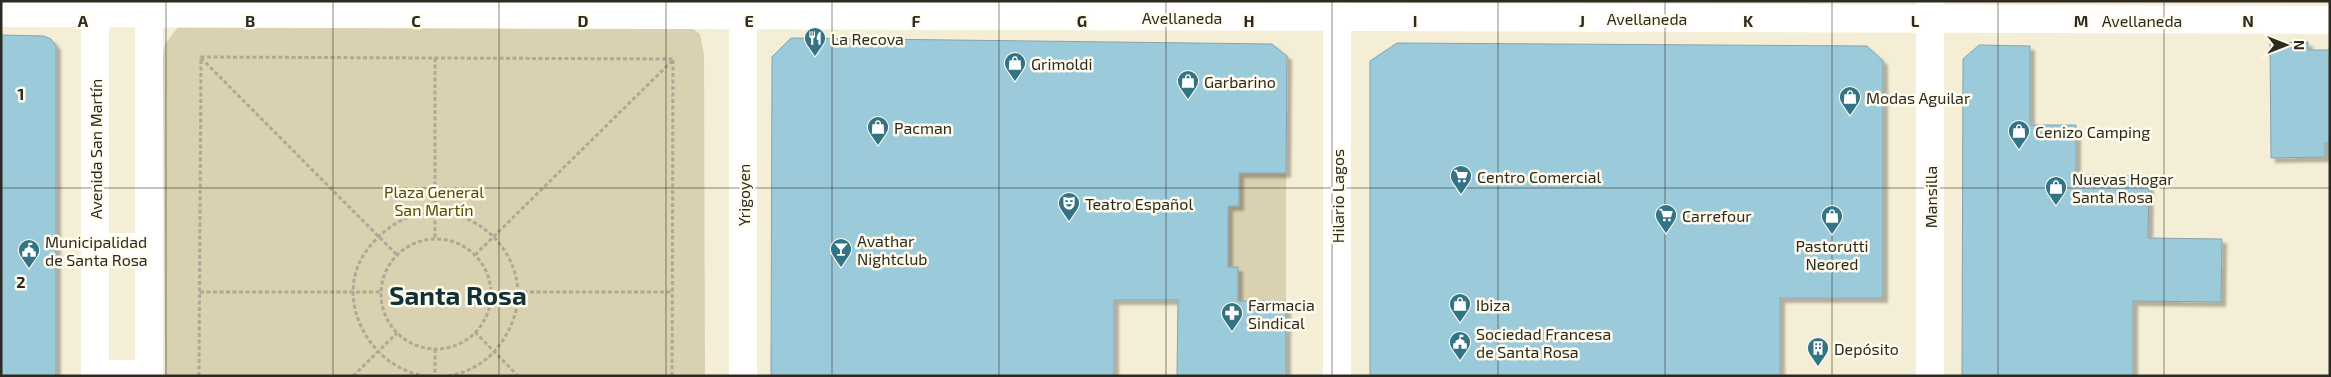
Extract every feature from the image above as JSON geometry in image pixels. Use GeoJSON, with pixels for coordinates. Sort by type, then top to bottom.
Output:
{"type":"FeatureCollection","features":[{"type":"Feature","properties":{"kind":"street","name":"Avellaneda"},"geometry":{"type":"LineString","coordinates":[[1,13],[95,7],[1930,10],[2330,20]]}},
{"type":"Feature","properties":{"kind":"street","name":"Avenida San Martín"},"geometry":{"type":"LineString","coordinates":[[95,7],[95,375]]}},
{"type":"Feature","properties":{"kind":"street"},"geometry":{"type":"LineString","coordinates":[[95,375],[149,375],[149,7]]}},
{"type":"Feature","properties":{"kind":"street","name":"Yrigoyen"},"geometry":{"type":"LineString","coordinates":[[743,8],[743,376]]}},
{"type":"Feature","properties":{"kind":"street","name":"Hilario Lagos"},"geometry":{"type":"LineString","coordinates":[[1337,9],[1337,376]]}},
{"type":"Feature","properties":{"kind":"street","name":"Mansilla"},"geometry":{"type":"LineString","coordinates":[[1930,10],[1930,376]]}},
{"type":"Feature","properties":{"kind":"street"},"geometry":{"type":"LineString","coordinates":[[95,247],[149,247]]}},
{"type":"Feature","properties":{"kind":"path"},"geometry":{"type":"LineString","coordinates":[[201,57],[674,60]]}},
{"type":"Feature","properties":{"kind":"path"},"geometry":{"type":"LineString","coordinates":[[201,57],[397,254]]}},
{"type":"Feature","properties":{"kind":"path"},"geometry":{"type":"LineString","coordinates":[[199,376],[201,57]]}},
{"type":"Feature","properties":{"kind":"path"},"geometry":{"type":"LineString","coordinates":[[435,58],[435,239]]}},
{"type":"Feature","properties":{"kind":"path"},"geometry":{"type":"LineString","coordinates":[[475,256],[674,60]]}},
{"type":"Feature","properties":{"kind":"path"},"geometry":{"type":"LineString","coordinates":[[672,376],[674,60]]}},
{"type":"Feature","properties":{"kind":"path"},"geometry":{"type":"LineString","coordinates":[[426,376],[404,370],[377,352],[359,325],[354,292],[356,273],[363,255],[378,235],[401,219],[435,212],[456,214],[476,222],[494,236],[506,252],[515,271],[518,292],[517,308],[512,325],[494,352],[467,371],[447,376]]}},
{"type":"Feature","properties":{"kind":"path"},"geometry":{"type":"LineString","coordinates":[[435,239],[460,245],[475,256],[486,272],[491,292],[484,320],[475,332],[463,342],[450,348],[435,349],[420,347],[407,341],[397,333],[387,318],[382,302],[387,269],[397,254],[411,244],[435,239]]}},
{"type":"Feature","properties":{"kind":"path"},"geometry":{"type":"LineString","coordinates":[[200,292],[382,292]]}},
{"type":"Feature","properties":{"kind":"path"},"geometry":{"type":"LineString","coordinates":[[491,292],[672,292]]}},
{"type":"Feature","properties":{"kind":"path"},"geometry":{"type":"LineString","coordinates":[[475,332],[518,376]]}},
{"type":"Feature","properties":{"kind":"path"},"geometry":{"type":"LineString","coordinates":[[353,376],[397,333]]}},
{"type":"Feature","properties":{"kind":"path"},"geometry":{"type":"LineString","coordinates":[[435,349],[435,376]]}},
{"type":"Feature","properties":{"kind":"green space","name":"Plaza General San Martín"},"geometry":{"type":"Polygon","coordinates":[[[178,27],[693,29],[700,34],[704,54],[705,376],[165,376],[163,54],[165,44],[178,27]]]}},
{"type":"Feature","properties":{"kind":"green space"},"geometry":{"type":"Polygon","coordinates":[[[1239,173],[1286,173],[1286,301],[1238,301],[1238,267],[1228,267],[1228,206],[1239,206],[1239,173]]]}},
{"type":"Feature","properties":{"kind":"building","name":"Municipalidad de Santa Rosa"},"geometry":{"type":"Polygon","coordinates":[[[1,35],[44,36],[51,39],[56,46],[56,376],[1,376],[1,35]]]}},
{"type":"Feature","properties":{"kind":"building"},"geometry":{"type":"Polygon","coordinates":[[[791,38],[1272,44],[1287,56],[1286,173],[1239,173],[1239,206],[1228,206],[1228,267],[1238,267],[1238,301],[1286,301],[1286,376],[1177,376],[1178,300],[1114,300],[1114,376],[771,376],[772,57],[791,38]]]}},
{"type":"Feature","properties":{"kind":"building"},"geometry":{"type":"Polygon","coordinates":[[[2308,42],[2308,50],[2330,50],[2330,143],[2325,143],[2325,157],[2271,158],[2270,43],[2308,42]]]}},
{"type":"Feature","properties":{"kind":"building"},"geometry":{"type":"Polygon","coordinates":[[[1397,43],[1867,46],[1883,61],[1883,298],[1780,298],[1780,376],[1370,376],[1370,61],[1397,43]]]}},
{"type":"Feature","properties":{"kind":"building"},"geometry":{"type":"Polygon","coordinates":[[[1979,45],[2030,46],[2030,125],[2076,125],[2076,175],[2149,176],[2148,238],[2222,239],[2221,302],[2133,301],[2133,376],[1962,376],[1963,59],[1979,45]]]}},
{"type":"Feature","properties":{"kind":"place","name":"La Recova"},"geometry":{"type":"Point","coordinates":[815,57]}},
{"type":"Feature","properties":{"kind":"place","name":"Grimoldi"},"geometry":{"type":"Point","coordinates":[1015,82]}},
{"type":"Feature","properties":{"kind":"place","name":"Garbarino"},"geometry":{"type":"Point","coordinates":[1188,100]}},
{"type":"Feature","properties":{"kind":"place","name":"Modas Aguilar"},"geometry":{"type":"Point","coordinates":[1850,116]}},
{"type":"Feature","properties":{"kind":"place","name":"Pacman"},"geometry":{"type":"Point","coordinates":[878,146]}},
{"type":"Feature","properties":{"kind":"place","name":"Cenizo Camping"},"geometry":{"type":"Point","coordinates":[2019,150]}},
{"type":"Feature","properties":{"kind":"place","name":"Centro Comercial"},"geometry":{"type":"Point","coordinates":[1461,195]}},
{"type":"Feature","properties":{"kind":"place","name":"Nuevas Hogar Santa Rosa"},"geometry":{"type":"Point","coordinates":[2056,206]}},
{"type":"Feature","properties":{"kind":"place","name":"Teatro Español"},"geometry":{"type":"Point","coordinates":[1069,222]}},
{"type":"Feature","properties":{"kind":"place","name":"Carrefour"},"geometry":{"type":"Point","coordinates":[1666,234]}},
{"type":"Feature","properties":{"kind":"place","name":"Pastorutti Neored"},"geometry":{"type":"Point","coordinates":[1832,235]}},
{"type":"Feature","properties":{"kind":"place","name":"Avathar Nightclub"},"geometry":{"type":"Point","coordinates":[841,268]}},
{"type":"Feature","properties":{"kind":"place","name":"Municipalidad de Santa Rosa"},"geometry":{"type":"Point","coordinates":[29,269]}},
{"type":"Feature","properties":{"kind":"place","name":"Ibiza"},"geometry":{"type":"Point","coordinates":[1460,323]}},
{"type":"Feature","properties":{"kind":"place","name":"Farmacia Sindical"},"geometry":{"type":"Point","coordinates":[1232,332]}},
{"type":"Feature","properties":{"kind":"place","name":"Sociedad Francesa de Santa Rosa"},"geometry":{"type":"Point","coordinates":[1460,361]}},
{"type":"Feature","properties":{"kind":"place","name":"Depósito"},"geometry":{"type":"Point","coordinates":[1818,367]}},
{"type":"Feature","properties":{"kind":"district","name":"Santa Rosa"},"geometry":{"type":"Point","coordinates":[458,294]}}]}
